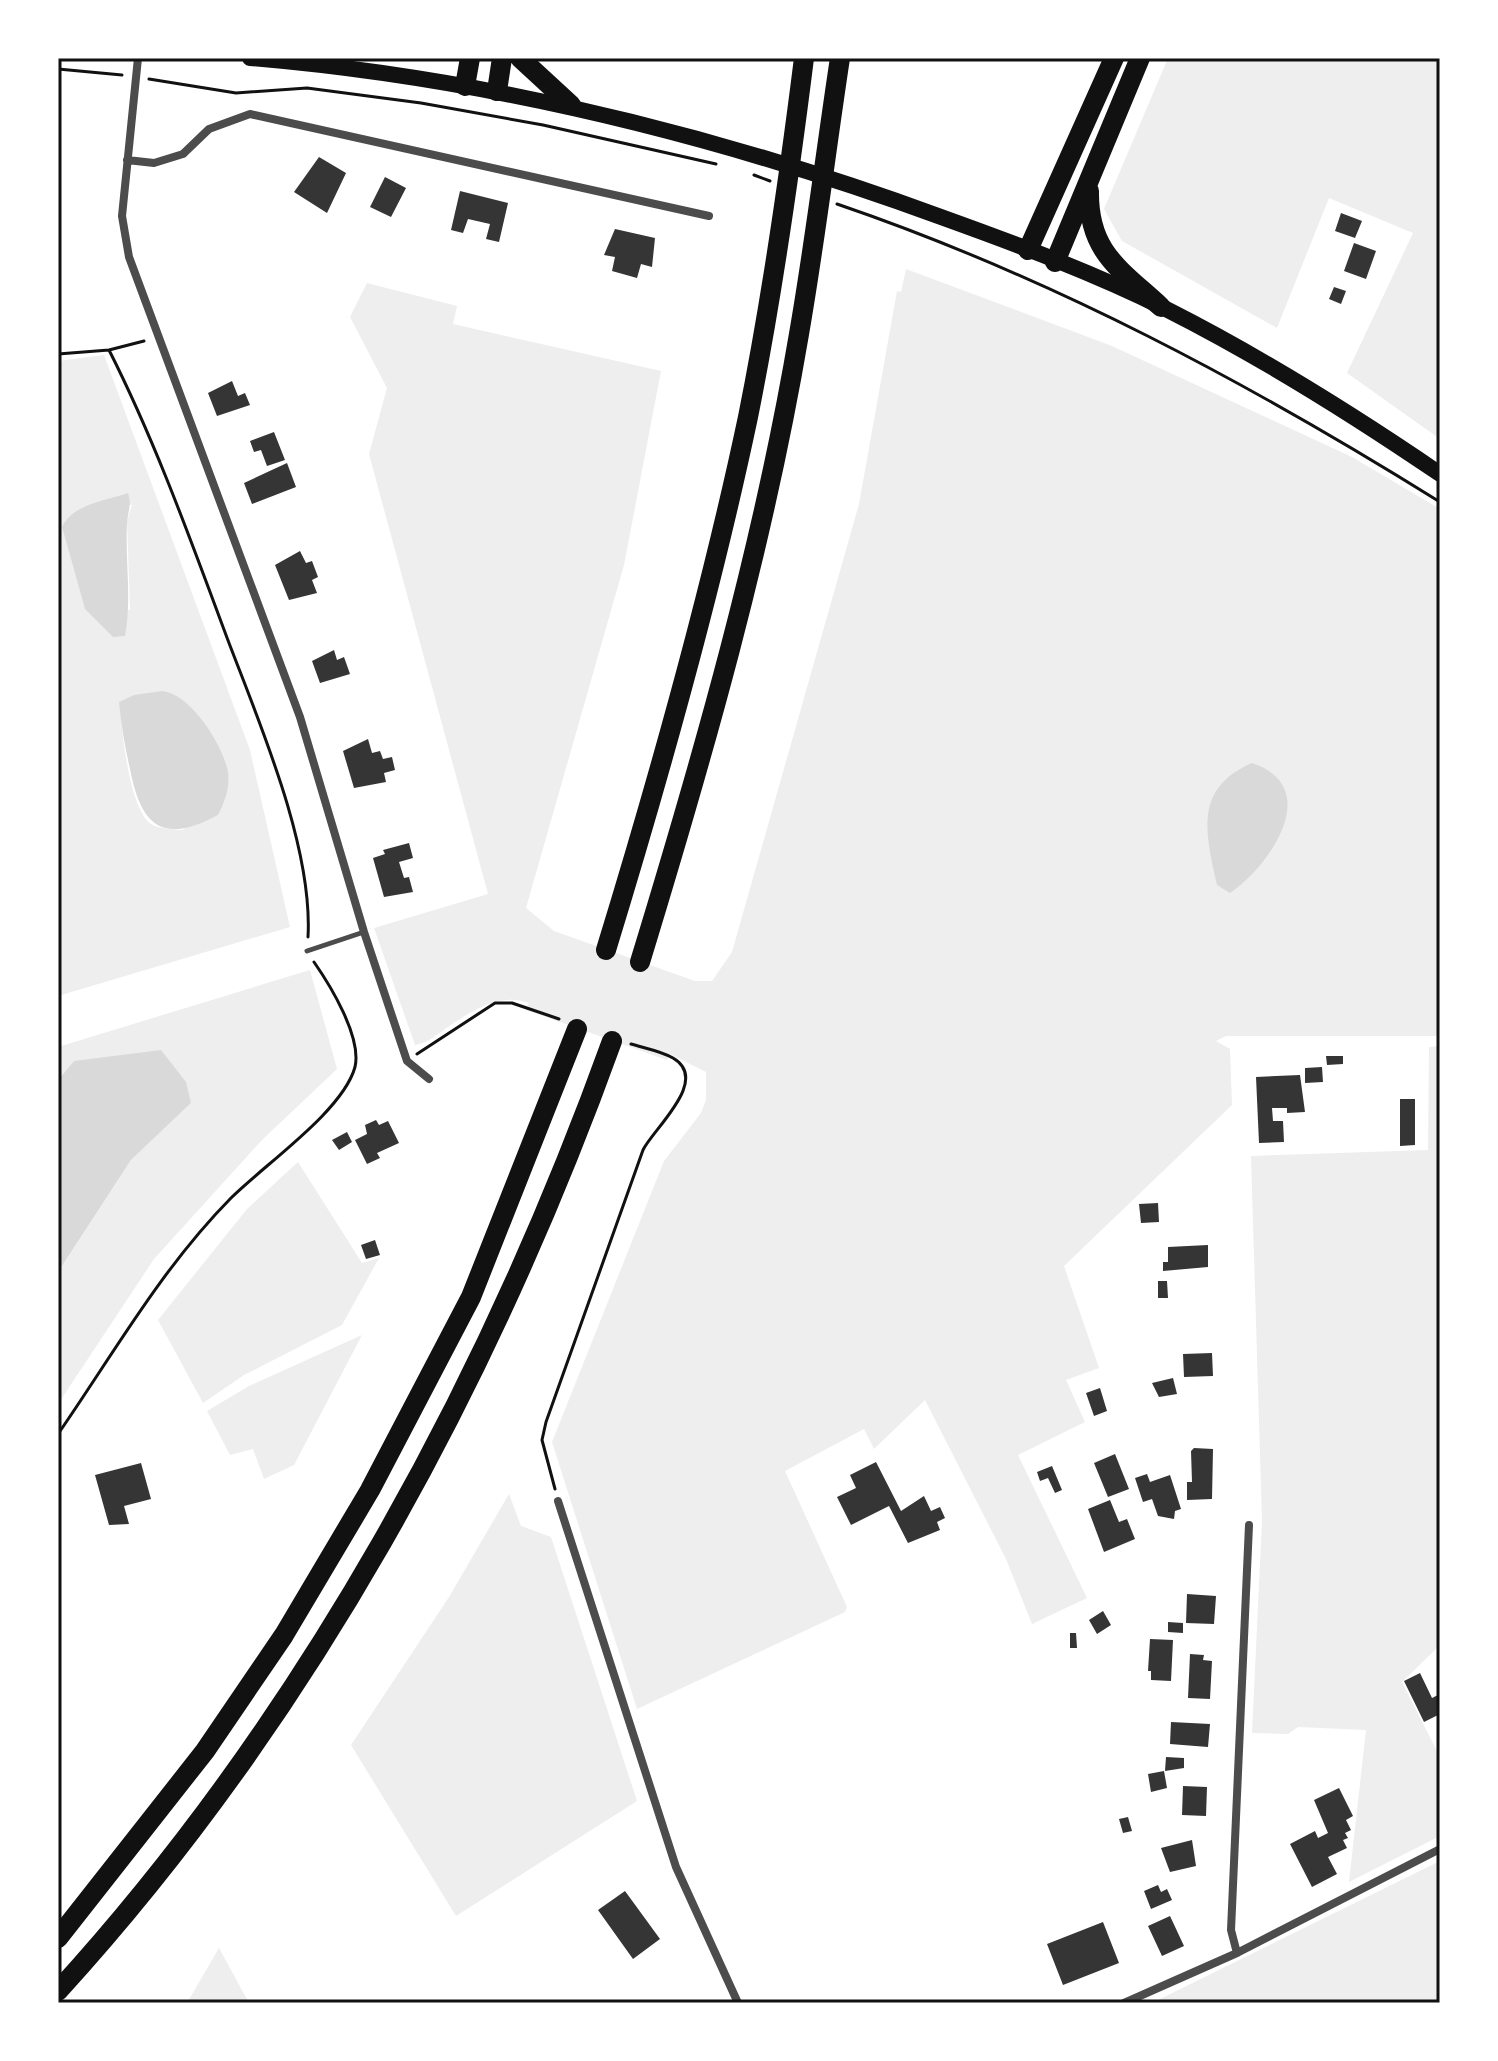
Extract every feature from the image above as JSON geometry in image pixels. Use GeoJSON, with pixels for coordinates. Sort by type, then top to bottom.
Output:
{"type":"FeatureCollection","features":[{"type":"Feature","properties":{"kind":"highway"},"geometry":{"type":"LineString","coordinates":[[465,86],[470,58]]}},
{"type":"Feature","properties":{"kind":"highway"},"geometry":{"type":"LineString","coordinates":[[497,91],[502,58]]}},
{"type":"Feature","properties":{"kind":"highway"},"geometry":{"type":"LineString","coordinates":[[520,58],[571,105]]}},
{"type":"Feature","properties":{"kind":"highway"},"geometry":{"type":"LineString","coordinates":[[606,950],[659,777],[706,598],[748,417],[782,228],[804,58]]}},
{"type":"Feature","properties":{"kind":"highway"},"geometry":{"type":"LineString","coordinates":[[640,962],[695,783],[747,581],[799,335],[840,58]]}},
{"type":"Feature","properties":{"kind":"highway"},"geometry":{"type":"LineString","coordinates":[[1028,250],[1114,58]]}},
{"type":"Feature","properties":{"kind":"highway"},"geometry":{"type":"LineString","coordinates":[[1055,262],[1089,187],[1140,58]]}},
{"type":"Feature","properties":{"kind":"highway"},"geometry":{"type":"LineString","coordinates":[[1089,187],[1094,237],[1105,256],[1161,307]]}},
{"type":"Feature","properties":{"kind":"highway"},"geometry":{"type":"LineString","coordinates":[[58,1938],[205,1751],[284,1635],[370,1490],[471,1297],[577,1029]]}},
{"type":"Feature","properties":{"kind":"highway"},"geometry":{"type":"LineString","coordinates":[[58,1991],[96,1949],[230,1779],[312,1655],[397,1514],[500,1318],[575,1143],[612,1041]]}},
{"type":"Feature","properties":{"kind":"main road"},"geometry":{"type":"LineString","coordinates":[[250,58],[465,86],[571,105],[732,147],[890,198],[1028,250],[1161,307],[1226,340],[1345,411],[1440,474]]}},
{"type":"Feature","properties":{"kind":"street"},"geometry":{"type":"LineString","coordinates":[[138,58],[122,216],[129,257],[300,717],[364,932],[407,1061],[429,1079]]}},
{"type":"Feature","properties":{"kind":"street"},"geometry":{"type":"LineString","coordinates":[[127,160],[154,163],[183,154],[209,129],[250,114],[709,216]]}},
{"type":"Feature","properties":{"kind":"street"},"geometry":{"type":"LineString","coordinates":[[558,1501],[627,1723],[676,1867],[738,2003]]}},
{"type":"Feature","properties":{"kind":"street"},"geometry":{"type":"LineString","coordinates":[[1237,1953],[1231,1930],[1249,1525]]}},
{"type":"Feature","properties":{"kind":"street"},"geometry":{"type":"LineString","coordinates":[[1124,2003],[1237,1953],[1440,1849]]}},
{"type":"Feature","properties":{"kind":"lane"},"geometry":{"type":"LineString","coordinates":[[307,951],[364,932]]}},
{"type":"Feature","properties":{"kind":"path"},"geometry":{"type":"LineString","coordinates":[[58,69],[137,77],[236,93],[307,88],[421,103],[543,125],[726,166]]}},
{"type":"Feature","properties":{"kind":"path"},"geometry":{"type":"LineString","coordinates":[[887,221],[1108,315],[1208,365],[1440,502]]}},
{"type":"Feature","properties":{"kind":"path"},"geometry":{"type":"LineString","coordinates":[[58,354],[109,350],[157,338]]}},
{"type":"Feature","properties":{"kind":"path"},"geometry":{"type":"LineString","coordinates":[[58,1434],[180,1253],[232,1197],[346,1092],[356,1064],[356,1048],[328,979],[307,951],[309,906],[286,807],[166,471],[109,350]]}},
{"type":"Feature","properties":{"kind":"path"},"geometry":{"type":"LineString","coordinates":[[407,1061],[495,1003],[512,1003],[527,1008]]}},
{"type":"Feature","properties":{"kind":"path"},"geometry":{"type":"LineString","coordinates":[[558,1501],[542,1440],[546,1422],[643,1150],[655,1129],[682,1096],[683,1069],[668,1056]]}},
{"type":"Feature","properties":{"kind":"shaded area"},"geometry":{"type":"Polygon","coordinates":[[[1168,58],[1440,58],[1440,439],[1347,373],[1413,233],[1329,198],[1277,328],[1122,241],[1104,209],[1168,58]]]}},
{"type":"Feature","properties":{"kind":"shaded area"},"geometry":{"type":"Polygon","coordinates":[[[906,269],[1112,346],[1352,457],[1440,509],[1440,1036],[1226,1036],[1216,1041],[1230,1049],[1232,1105],[1064,1266],[1099,1368],[1066,1380],[1085,1422],[1018,1455],[1087,1598],[1032,1624],[1006,1559],[925,1400],[874,1449],[864,1429],[785,1471],[847,1607],[845,1612],[637,1709],[552,1442],[664,1161],[701,1113],[706,1100],[706,1072],[670,1054],[667,1060],[526,1010],[529,1003],[515,1000],[488,1004],[426,1042],[415,1045],[374,928],[488,894],[369,454],[387,388],[350,317],[367,283],[457,306],[453,324],[661,371],[624,565],[526,908],[554,931],[695,981],[712,981],[732,952],[859,504],[897,291],[901,292],[906,269]]]}},
{"type":"Feature","properties":{"kind":"shaded area"},"geometry":{"type":"Polygon","coordinates":[[[104,355],[250,750],[290,927],[58,996],[58,361],[104,355]],[[98,503],[83,508],[62,527],[85,608],[130,610],[127,521],[132,505],[98,503]],[[162,691],[120,702],[124,748],[143,815],[154,826],[182,830],[224,803],[227,786],[225,768],[220,752],[202,723],[190,710],[162,691]]]}},
{"type":"Feature","properties":{"kind":"shaded area"},"geometry":{"type":"Polygon","coordinates":[[[128,493],[127,622],[125,636],[113,637],[85,609],[62,527],[82,508],[128,493]]]}},
{"type":"Feature","properties":{"kind":"shaded area"},"geometry":{"type":"Polygon","coordinates":[[[162,691],[184,701],[204,722],[220,748],[228,772],[226,795],[218,815],[182,828],[168,829],[148,817],[135,789],[122,728],[119,702],[134,695],[162,691]]]}},
{"type":"Feature","properties":{"kind":"shaded area"},"geometry":{"type":"Polygon","coordinates":[[[1252,763],[1273,774],[1285,790],[1287,807],[1274,846],[1261,864],[1230,893],[1217,885],[1209,847],[1208,814],[1220,785],[1233,773],[1252,763]]]}},
{"type":"Feature","properties":{"kind":"shaded area"},"geometry":{"type":"Polygon","coordinates":[[[310,970],[337,1069],[262,1140],[154,1259],[58,1404],[58,1272],[131,1160],[191,1103],[74,1061],[58,1080],[58,1047],[310,970]]]}},
{"type":"Feature","properties":{"kind":"shaded area"},"geometry":{"type":"Polygon","coordinates":[[[1440,1046],[1440,1645],[1402,1682],[1440,1757],[1440,1836],[1349,1882],[1366,1730],[1298,1727],[1288,1734],[1252,1733],[1262,1521],[1251,1156],[1428,1150],[1429,1047],[1440,1046]]]}},
{"type":"Feature","properties":{"kind":"shaded area"},"geometry":{"type":"Polygon","coordinates":[[[161,1050],[186,1082],[191,1103],[131,1160],[58,1272],[58,1080],[74,1061],[161,1050]]]}},
{"type":"Feature","properties":{"kind":"shaded area"},"geometry":{"type":"Polygon","coordinates":[[[298,1162],[362,1263],[379,1258],[342,1325],[244,1375],[203,1403],[158,1320],[247,1209],[298,1162]]]}},
{"type":"Feature","properties":{"kind":"shaded area"},"geometry":{"type":"Polygon","coordinates":[[[362,1335],[294,1465],[264,1479],[253,1449],[230,1455],[207,1411],[249,1386],[362,1335]]]}},
{"type":"Feature","properties":{"kind":"shaded area"},"geometry":{"type":"Polygon","coordinates":[[[509,1494],[521,1526],[551,1537],[637,1801],[456,1916],[351,1745],[449,1597],[509,1494]]]}},
{"type":"Feature","properties":{"kind":"shaded area"},"geometry":{"type":"Polygon","coordinates":[[[1440,1861],[1440,2003],[1152,2003],[1440,1861]]]}},
{"type":"Feature","properties":{"kind":"shaded area"},"geometry":{"type":"Polygon","coordinates":[[[219,1948],[249,2003],[187,2003],[219,1948]]]}},
{"type":"Feature","properties":{"kind":"building"},"geometry":{"type":"Polygon","coordinates":[[[319,157],[346,173],[327,213],[294,192],[319,157]]]}},
{"type":"Feature","properties":{"kind":"building"},"geometry":{"type":"Polygon","coordinates":[[[385,177],[406,188],[391,217],[370,207],[385,177]]]}},
{"type":"Feature","properties":{"kind":"building"},"geometry":{"type":"Polygon","coordinates":[[[460,191],[508,203],[499,242],[486,239],[490,224],[468,219],[463,233],[451,230],[460,191]]]}},
{"type":"Feature","properties":{"kind":"building"},"geometry":{"type":"Polygon","coordinates":[[[1341,213],[1362,221],[1355,238],[1335,231],[1341,213]]]}},
{"type":"Feature","properties":{"kind":"building"},"geometry":{"type":"Polygon","coordinates":[[[615,229],[655,238],[652,267],[641,264],[637,278],[612,271],[615,257],[604,255],[615,229]]]}},
{"type":"Feature","properties":{"kind":"building"},"geometry":{"type":"Polygon","coordinates":[[[1354,243],[1376,251],[1366,279],[1344,271],[1354,243]]]}},
{"type":"Feature","properties":{"kind":"building"},"geometry":{"type":"Polygon","coordinates":[[[1334,287],[1346,291],[1341,304],[1329,299],[1334,287]]]}},
{"type":"Feature","properties":{"kind":"building"},"geometry":{"type":"Polygon","coordinates":[[[232,381],[238,396],[245,393],[250,405],[217,416],[208,393],[232,381]]]}},
{"type":"Feature","properties":{"kind":"building"},"geometry":{"type":"Polygon","coordinates":[[[274,432],[285,460],[267,466],[261,450],[254,452],[250,441],[274,432]]]}},
{"type":"Feature","properties":{"kind":"building"},"geometry":{"type":"Polygon","coordinates":[[[287,463],[296,487],[252,504],[244,483],[287,463]]]}},
{"type":"Feature","properties":{"kind":"building"},"geometry":{"type":"Polygon","coordinates":[[[300,551],[306,563],[312,561],[318,577],[312,580],[317,593],[289,600],[275,565],[300,551]]]}},
{"type":"Feature","properties":{"kind":"building"},"geometry":{"type":"Polygon","coordinates":[[[334,650],[337,660],[344,657],[350,674],[320,683],[312,661],[334,650]]]}},
{"type":"Feature","properties":{"kind":"building"},"geometry":{"type":"Polygon","coordinates":[[[368,739],[372,753],[380,751],[383,759],[392,757],[395,770],[384,773],[386,782],[354,788],[343,751],[368,739]]]}},
{"type":"Feature","properties":{"kind":"building"},"geometry":{"type":"Polygon","coordinates":[[[409,843],[413,858],[399,862],[404,878],[409,877],[413,892],[384,897],[373,858],[385,854],[383,850],[409,843]]]}},
{"type":"Feature","properties":{"kind":"building"},"geometry":{"type":"Polygon","coordinates":[[[1326,1056],[1343,1056],[1343,1064],[1327,1065],[1326,1056]]]}},
{"type":"Feature","properties":{"kind":"building"},"geometry":{"type":"Polygon","coordinates":[[[1322,1067],[1323,1082],[1305,1083],[1305,1068],[1322,1067]]]}},
{"type":"Feature","properties":{"kind":"building"},"geometry":{"type":"Polygon","coordinates":[[[1300,1075],[1305,1112],[1287,1113],[1287,1108],[1272,1108],[1273,1121],[1283,1121],[1284,1142],[1259,1143],[1256,1077],[1300,1075]]]}},
{"type":"Feature","properties":{"kind":"building"},"geometry":{"type":"Polygon","coordinates":[[[1400,1099],[1415,1099],[1415,1145],[1400,1146],[1400,1099]]]}},
{"type":"Feature","properties":{"kind":"building"},"geometry":{"type":"Polygon","coordinates":[[[376,1120],[379,1125],[388,1121],[399,1143],[377,1153],[380,1158],[367,1164],[355,1140],[367,1134],[365,1125],[376,1120]]]}},
{"type":"Feature","properties":{"kind":"building"},"geometry":{"type":"Polygon","coordinates":[[[347,1132],[352,1142],[339,1150],[332,1140],[347,1132]]]}},
{"type":"Feature","properties":{"kind":"building"},"geometry":{"type":"Polygon","coordinates":[[[1158,1203],[1159,1222],[1141,1223],[1139,1204],[1158,1203]]]}},
{"type":"Feature","properties":{"kind":"building"},"geometry":{"type":"Polygon","coordinates":[[[375,1240],[380,1255],[366,1259],[361,1245],[375,1240]]]}},
{"type":"Feature","properties":{"kind":"building"},"geometry":{"type":"Polygon","coordinates":[[[1208,1245],[1208,1267],[1163,1271],[1163,1262],[1168,1262],[1168,1247],[1208,1245]]]}},
{"type":"Feature","properties":{"kind":"building"},"geometry":{"type":"Polygon","coordinates":[[[1158,1281],[1167,1281],[1168,1298],[1158,1298],[1158,1281]]]}},
{"type":"Feature","properties":{"kind":"building"},"geometry":{"type":"Polygon","coordinates":[[[1212,1353],[1213,1376],[1184,1377],[1183,1354],[1212,1353]]]}},
{"type":"Feature","properties":{"kind":"building"},"geometry":{"type":"Polygon","coordinates":[[[1173,1378],[1177,1394],[1159,1397],[1152,1383],[1173,1378]]]}},
{"type":"Feature","properties":{"kind":"building"},"geometry":{"type":"Polygon","coordinates":[[[1100,1388],[1107,1411],[1094,1416],[1086,1393],[1100,1388]]]}},
{"type":"Feature","properties":{"kind":"building"},"geometry":{"type":"Polygon","coordinates":[[[1194,1448],[1213,1449],[1212,1499],[1187,1500],[1187,1482],[1192,1482],[1191,1451],[1194,1448]]]}},
{"type":"Feature","properties":{"kind":"building"},"geometry":{"type":"Polygon","coordinates":[[[1115,1454],[1129,1489],[1108,1497],[1094,1463],[1115,1454]]]}},
{"type":"Feature","properties":{"kind":"building"},"geometry":{"type":"Polygon","coordinates":[[[876,1462],[901,1511],[924,1496],[931,1511],[940,1507],[945,1518],[937,1522],[940,1530],[908,1543],[889,1506],[851,1525],[837,1497],[856,1488],[850,1475],[876,1462]]]}},
{"type":"Feature","properties":{"kind":"building"},"geometry":{"type":"Polygon","coordinates":[[[141,1463],[151,1499],[124,1506],[129,1524],[109,1525],[95,1475],[141,1463]]]}},
{"type":"Feature","properties":{"kind":"building"},"geometry":{"type":"Polygon","coordinates":[[[1052,1466],[1062,1490],[1055,1493],[1048,1478],[1040,1481],[1037,1472],[1052,1466]]]}},
{"type":"Feature","properties":{"kind":"building"},"geometry":{"type":"Polygon","coordinates":[[[1147,1474],[1150,1482],[1170,1475],[1181,1509],[1175,1511],[1174,1519],[1158,1516],[1152,1499],[1143,1502],[1135,1478],[1147,1474]]]}},
{"type":"Feature","properties":{"kind":"building"},"geometry":{"type":"Polygon","coordinates":[[[1110,1500],[1119,1522],[1127,1519],[1135,1539],[1104,1552],[1088,1509],[1110,1500]]]}},
{"type":"Feature","properties":{"kind":"building"},"geometry":{"type":"Polygon","coordinates":[[[1187,1594],[1216,1596],[1214,1624],[1186,1623],[1187,1594]]]}},
{"type":"Feature","properties":{"kind":"building"},"geometry":{"type":"Polygon","coordinates":[[[1103,1611],[1111,1625],[1097,1634],[1089,1620],[1103,1611]]]}},
{"type":"Feature","properties":{"kind":"building"},"geometry":{"type":"Polygon","coordinates":[[[1168,1622],[1183,1623],[1183,1633],[1168,1632],[1168,1622]]]}},
{"type":"Feature","properties":{"kind":"building"},"geometry":{"type":"Polygon","coordinates":[[[1070,1633],[1076,1633],[1077,1648],[1070,1648],[1070,1633]]]}},
{"type":"Feature","properties":{"kind":"building"},"geometry":{"type":"Polygon","coordinates":[[[1150,1639],[1173,1640],[1171,1681],[1151,1680],[1151,1671],[1148,1671],[1150,1639]]]}},
{"type":"Feature","properties":{"kind":"building"},"geometry":{"type":"Polygon","coordinates":[[[1190,1654],[1204,1655],[1203,1660],[1212,1661],[1210,1699],[1188,1698],[1190,1654]]]}},
{"type":"Feature","properties":{"kind":"building"},"geometry":{"type":"Polygon","coordinates":[[[1420,1673],[1432,1698],[1440,1694],[1440,1714],[1424,1722],[1404,1681],[1420,1673]]]}},
{"type":"Feature","properties":{"kind":"building"},"geometry":{"type":"Polygon","coordinates":[[[1171,1722],[1210,1724],[1208,1747],[1170,1744],[1171,1722]]]}},
{"type":"Feature","properties":{"kind":"building"},"geometry":{"type":"Polygon","coordinates":[[[1166,1757],[1184,1758],[1184,1768],[1165,1771],[1166,1757]]]}},
{"type":"Feature","properties":{"kind":"building"},"geometry":{"type":"Polygon","coordinates":[[[1164,1771],[1167,1788],[1151,1792],[1148,1774],[1164,1771]]]}},
{"type":"Feature","properties":{"kind":"building"},"geometry":{"type":"Polygon","coordinates":[[[1183,1786],[1207,1787],[1206,1816],[1182,1815],[1183,1786]]]}},
{"type":"Feature","properties":{"kind":"building"},"geometry":{"type":"Polygon","coordinates":[[[1339,1788],[1353,1816],[1346,1820],[1351,1830],[1345,1833],[1348,1838],[1343,1840],[1347,1848],[1328,1857],[1337,1874],[1312,1887],[1290,1844],[1315,1831],[1318,1838],[1328,1833],[1314,1800],[1339,1788]]]}},
{"type":"Feature","properties":{"kind":"building"},"geometry":{"type":"Polygon","coordinates":[[[1128,1817],[1132,1831],[1123,1833],[1119,1819],[1128,1817]]]}},
{"type":"Feature","properties":{"kind":"building"},"geometry":{"type":"Polygon","coordinates":[[[1192,1840],[1196,1866],[1170,1872],[1161,1848],[1192,1840]]]}},
{"type":"Feature","properties":{"kind":"building"},"geometry":{"type":"Polygon","coordinates":[[[1158,1885],[1161,1892],[1167,1889],[1172,1900],[1151,1909],[1144,1891],[1158,1885]]]}},
{"type":"Feature","properties":{"kind":"building"},"geometry":{"type":"Polygon","coordinates":[[[625,1891],[660,1939],[633,1959],[598,1910],[625,1891]]]}},
{"type":"Feature","properties":{"kind":"building"},"geometry":{"type":"Polygon","coordinates":[[[1170,1916],[1184,1946],[1162,1956],[1148,1926],[1170,1916]]]}},
{"type":"Feature","properties":{"kind":"building"},"geometry":{"type":"Polygon","coordinates":[[[1103,1922],[1119,1963],[1063,1985],[1047,1944],[1103,1922]]]}}]}
